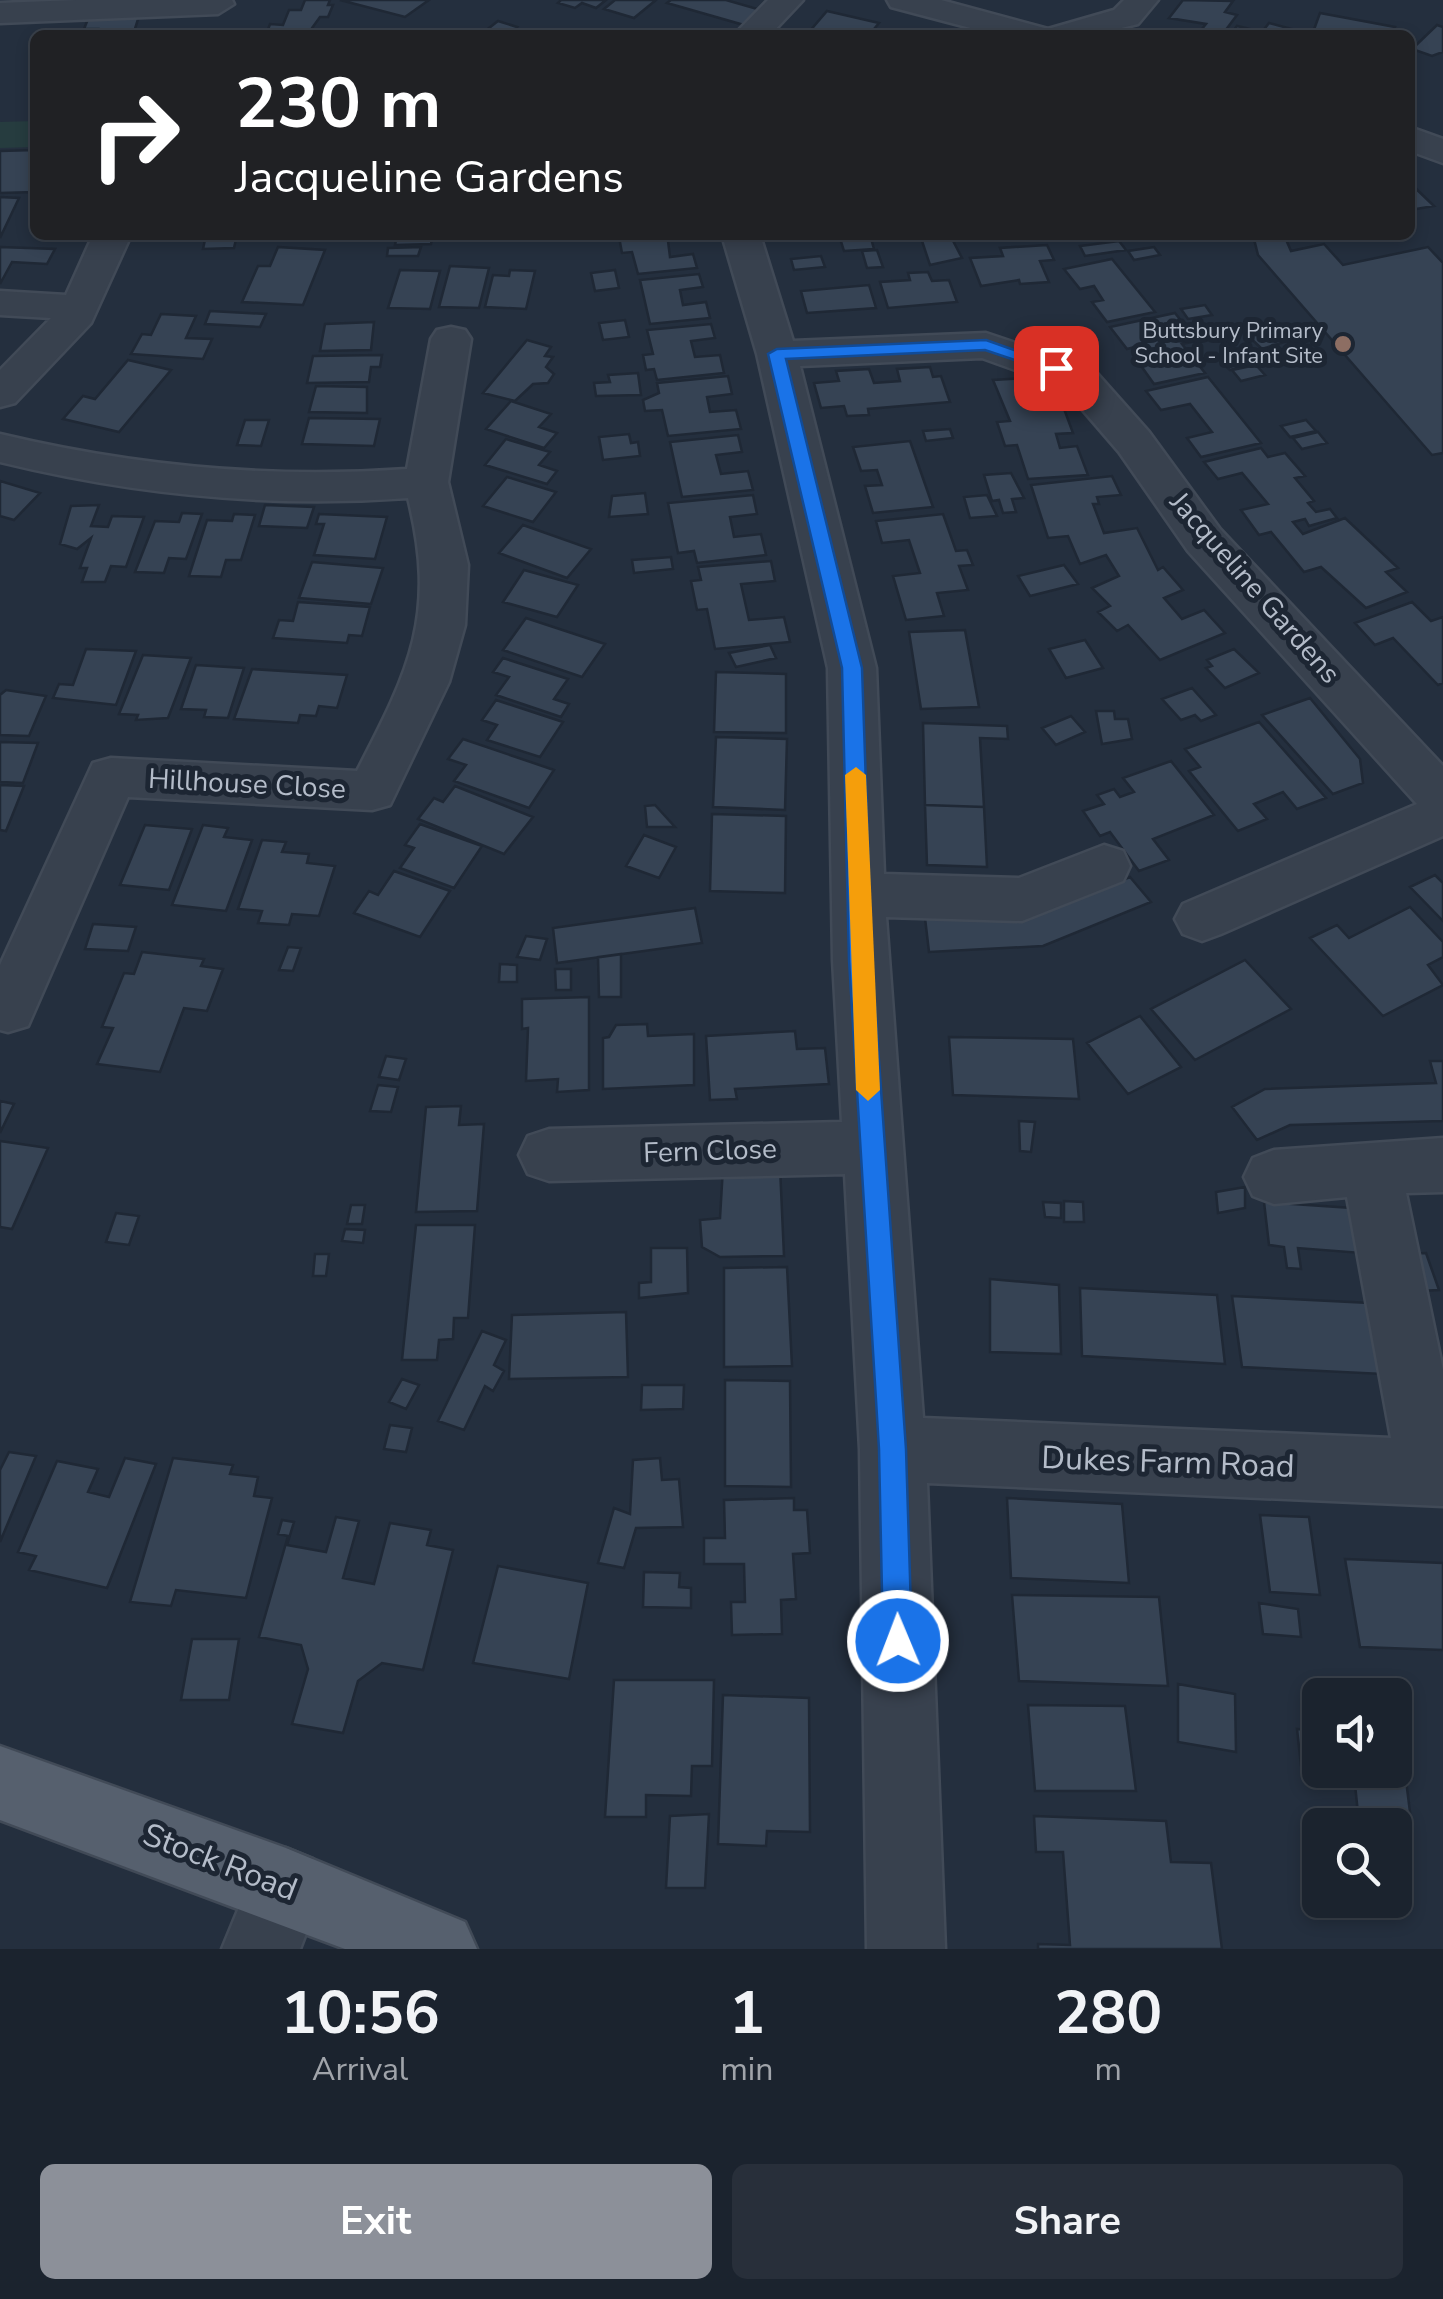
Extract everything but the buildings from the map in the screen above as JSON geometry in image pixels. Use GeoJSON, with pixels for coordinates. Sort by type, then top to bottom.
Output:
{"type":"FeatureCollection","features":[{"type":"Feature","properties":{"kind":"main road","name":"Stock Road"},"geometry":{"type":"LineString","coordinates":[[0,1783],[273,1918],[438,1949]]}},
{"type":"Feature","properties":{"kind":"street"},"geometry":{"type":"LineString","coordinates":[[756,30],[787,0]]}},
{"type":"Feature","properties":{"kind":"street"},"geometry":{"type":"LineString","coordinates":[[902,0],[970,5],[1042,30]]}},
{"type":"Feature","properties":{"kind":"street"},"geometry":{"type":"LineString","coordinates":[[1071,30],[1126,17],[1142,0]]}},
{"type":"Feature","properties":{"kind":"street"},"geometry":{"type":"LineString","coordinates":[[0,13],[225,2]]}},
{"type":"Feature","properties":{"kind":"street"},"geometry":{"type":"LineString","coordinates":[[202,30],[225,2]]}},
{"type":"Feature","properties":{"kind":"street"},"geometry":{"type":"LineString","coordinates":[[1415,140],[1443,152]]}},
{"type":"Feature","properties":{"kind":"street"},"geometry":{"type":"LineString","coordinates":[[0,394],[31,367],[80,308],[110,240]]}},
{"type":"Feature","properties":{"kind":"street"},"geometry":{"type":"LineString","coordinates":[[743,240],[777,354],[852,668],[872,1147],[893,1449],[906,1949]]}},
{"type":"Feature","properties":{"kind":"street"},"geometry":{"type":"LineString","coordinates":[[0,303],[80,308]]}},
{"type":"Feature","properties":{"kind":"street","name":"Hillhouse Close"},"geometry":{"type":"LineString","coordinates":[[8,1009],[111,776],[372,791],[415,705],[441,633],[445,564],[426,482],[451,339]]}},
{"type":"Feature","properties":{"kind":"street","name":"Jacqueline Gardens"},"geometry":{"type":"LineString","coordinates":[[777,354],[986,345],[1078,378],[1134,442],[1204,540],[1443,799]]}},
{"type":"Feature","properties":{"kind":"street"},"geometry":{"type":"LineString","coordinates":[[0,448],[85,470],[252,488],[320,491],[426,482]]}},
{"type":"Feature","properties":{"kind":"street"},"geometry":{"type":"LineString","coordinates":[[1202,919],[1443,814]]}},
{"type":"Feature","properties":{"kind":"street"},"geometry":{"type":"LineString","coordinates":[[860,894],[1022,900],[1104,866]]}},
{"type":"Feature","properties":{"kind":"street","name":"Fern Close"},"geometry":{"type":"LineString","coordinates":[[549,1155],[872,1147]]}},
{"type":"Feature","properties":{"kind":"street"},"geometry":{"type":"LineString","coordinates":[[1274,1176],[1443,1165]]}},
{"type":"Feature","properties":{"kind":"street"},"geometry":{"type":"LineString","coordinates":[[1371,1168],[1437,1472]]}},
{"type":"Feature","properties":{"kind":"street","name":"Dukes Farm Road"},"geometry":{"type":"LineString","coordinates":[[893,1449],[1437,1472]]}},
{"type":"Feature","properties":{"kind":"green space"},"geometry":{"type":"Polygon","coordinates":[[[30,121],[30,147],[0,148],[0,122],[30,121]]]}},
{"type":"Feature","properties":{"kind":"slow traffic"},"geometry":{"type":"LineString","coordinates":[[856,775],[860,960],[868,1090]]}},
{"type":"Feature","properties":{"kind":"place","name":"Buttsbury Primary School - Infant Site"},"geometry":{"type":"Point","coordinates":[1343,344]}},
{"type":"Feature","properties":{"kind":"route"},"geometry":{"type":"LineString","coordinates":[[898,1641],[893,1449],[860,960],[852,668],[777,354],[986,345],[1056,368]]}}]}
